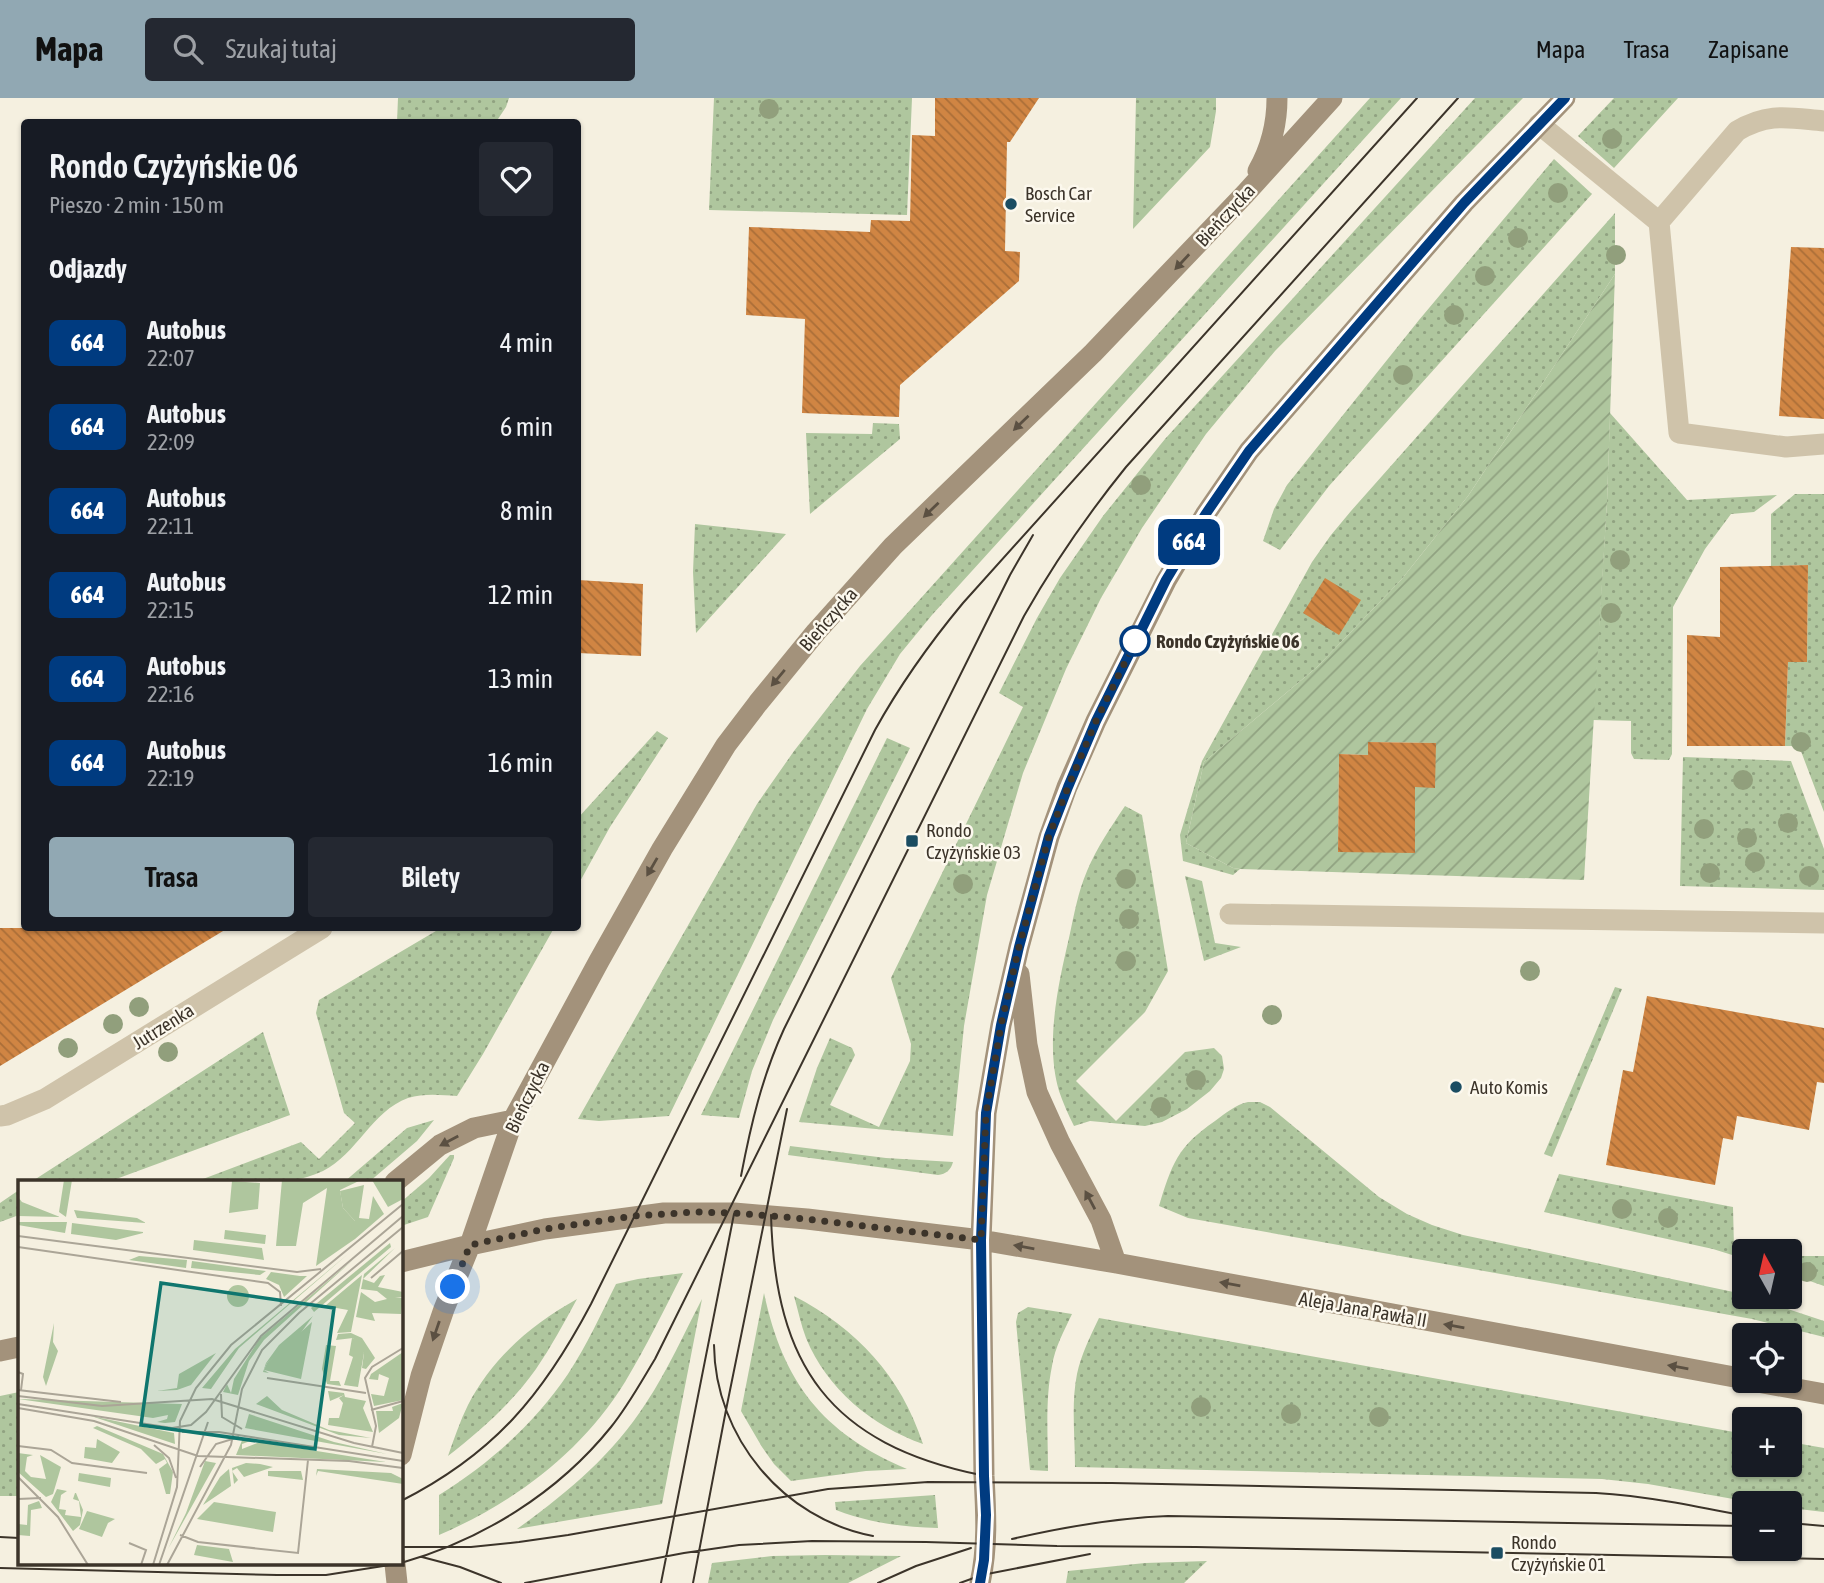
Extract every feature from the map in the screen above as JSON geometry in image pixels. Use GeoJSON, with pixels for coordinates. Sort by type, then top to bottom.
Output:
{"type":"FeatureCollection","features":[{"type":"Feature","properties":{"kind":"main road"},"geometry":{"type":"LineString","coordinates":[[1245,194],[1272,138],[1277,115],[1277,98]]}},
{"type":"Feature","properties":{"kind":"main road","name":"Bieńczycka"},"geometry":{"type":"LineString","coordinates":[[402,1451],[421,1376],[513,1120],[662,849],[726,745],[816,632],[893,546],[1093,353],[1245,194],[1332,98]]}},
{"type":"Feature","properties":{"kind":"main road"},"geometry":{"type":"LineString","coordinates":[[980,1583],[986,1515],[981,1240],[986,1113],[1001,1025],[1019,947],[1049,836],[1068,787],[1096,721],[1166,580],[1205,515],[1258,440],[1464,203],[1564,98]]}},
{"type":"Feature","properties":{"kind":"main road"},"geometry":{"type":"LineString","coordinates":[[1019,947],[1019,985],[1037,1092],[1055,1133],[1101,1220],[1116,1263]]}},
{"type":"Feature","properties":{"kind":"main road"},"geometry":{"type":"LineString","coordinates":[[397,1180],[440,1145],[474,1128],[513,1120]]}},
{"type":"Feature","properties":{"kind":"main road","name":"Aleja Jana Pawła II"},"geometry":{"type":"LineString","coordinates":[[470,1245],[545,1229],[634,1216],[695,1212],[807,1219],[981,1240],[1116,1263],[1732,1377]]}},
{"type":"Feature","properties":{"kind":"main road"},"geometry":{"type":"LineString","coordinates":[[402,1262],[470,1245]]}},
{"type":"Feature","properties":{"kind":"main road"},"geometry":{"type":"LineString","coordinates":[[0,1351],[18,1347]]}},
{"type":"Feature","properties":{"kind":"main road"},"geometry":{"type":"LineString","coordinates":[[1802,1390],[1824,1394]]}},
{"type":"Feature","properties":{"kind":"street"},"geometry":{"type":"LineString","coordinates":[[1659,222],[1737,131],[1765,118],[1824,121]]}},
{"type":"Feature","properties":{"kind":"street"},"geometry":{"type":"LineString","coordinates":[[1539,124],[1659,222],[1679,433],[1786,447],[1824,444]]}},
{"type":"Feature","properties":{"kind":"street"},"geometry":{"type":"LineString","coordinates":[[1230,914],[1824,923]]}},
{"type":"Feature","properties":{"kind":"street","name":"Jutrzenka"},"geometry":{"type":"LineString","coordinates":[[0,1116],[45,1099],[318,931]]}},
{"type":"Feature","properties":{"kind":"green space"},"geometry":{"type":"Polygon","coordinates":[[[398,98],[509,98],[498,119],[397,119],[398,98]]]}},
{"type":"Feature","properties":{"kind":"green space"},"geometry":{"type":"Polygon","coordinates":[[[714,98],[912,98],[907,215],[709,210],[714,98]]]}},
{"type":"Feature","properties":{"kind":"green space"},"geometry":{"type":"Polygon","coordinates":[[[1136,98],[1216,98],[1216,111],[1210,147],[1133,229],[1136,98]]]}},
{"type":"Feature","properties":{"kind":"green space"},"geometry":{"type":"Polygon","coordinates":[[[1370,98],[1401,98],[932,615],[900,654],[867,709],[669,1116],[599,1121],[578,1119],[757,804],[794,751],[860,666],[1370,98]]]}},
{"type":"Feature","properties":{"kind":"green space"},"geometry":{"type":"Polygon","coordinates":[[[1475,98],[1523,98],[1275,351],[1206,434],[1142,528],[1101,598],[1066,669],[1023,773],[987,895],[964,1026],[953,1136],[799,1122],[830,1038],[852,1048],[855,1055],[830,1105],[879,1127],[910,1061],[911,1044],[891,978],[1023,707],[999,693],[1060,578],[1103,516],[1165,439],[1475,98]]]}},
{"type":"Feature","properties":{"kind":"green space"},"geometry":{"type":"Polygon","coordinates":[[[1614,98],[1678,98],[1614,168],[1578,136],[1614,98]]]}},
{"type":"Feature","properties":{"kind":"green space"},"geometry":{"type":"Polygon","coordinates":[[[1554,159],[1592,194],[1329,486],[1280,550],[1263,541],[1274,509],[1287,485],[1419,320],[1554,159]]]}},
{"type":"Feature","properties":{"kind":"green space"},"geometry":{"type":"Polygon","coordinates":[[[1615,213],[1615,274],[1468,496],[1401,580],[1317,667],[1204,762],[1186,843],[1233,868],[1240,869],[1233,875],[1183,861],[1180,835],[1202,761],[1312,562],[1351,511],[1615,213]]]}},
{"type":"Feature","properties":{"kind":"green space"},"geometry":{"type":"Polygon","coordinates":[[[1615,274],[1607,502],[1584,880],[1240,869],[1233,868],[1186,843],[1204,762],[1317,667],[1401,580],[1468,496],[1615,274]],[[1368,742],[1368,755],[1339,754],[1338,851],[1414,852],[1415,787],[1435,787],[1435,743],[1368,742]]]}},
{"type":"Feature","properties":{"kind":"green space"},"geometry":{"type":"Polygon","coordinates":[[[1610,413],[1687,500],[1777,495],[1754,512],[1731,514],[1705,549],[1673,607],[1672,754],[1669,760],[1634,759],[1631,753],[1631,721],[1593,720],[1610,413]]]}},
{"type":"Feature","properties":{"kind":"green space"},"geometry":{"type":"Polygon","coordinates":[[[873,423],[899,424],[900,439],[810,514],[806,433],[872,434],[873,423]]]}},
{"type":"Feature","properties":{"kind":"green space"},"geometry":{"type":"Polygon","coordinates":[[[1795,494],[1824,494],[1824,812],[1799,746],[1785,746],[1788,662],[1807,661],[1808,565],[1771,566],[1771,514],[1795,494]]]}},
{"type":"Feature","properties":{"kind":"green space"},"geometry":{"type":"Polygon","coordinates":[[[695,524],[786,534],[696,633],[693,572],[695,524]]]}},
{"type":"Feature","properties":{"kind":"green space"},"geometry":{"type":"Polygon","coordinates":[[[657,731],[668,738],[610,827],[581,880],[581,815],[657,731]]]}},
{"type":"Feature","properties":{"kind":"green space"},"geometry":{"type":"Polygon","coordinates":[[[887,738],[910,748],[773,1020],[752,1071],[739,1118],[701,1115],[887,738]]]}},
{"type":"Feature","properties":{"kind":"green space"},"geometry":{"type":"Polygon","coordinates":[[[1683,757],[1791,761],[1824,849],[1824,890],[1680,886],[1683,757]]]}},
{"type":"Feature","properties":{"kind":"green space"},"geometry":{"type":"Polygon","coordinates":[[[1125,806],[1142,815],[1168,971],[1145,1012],[1076,1081],[1116,1121],[1185,1052],[1214,1048],[1222,1056],[1224,1069],[1221,1078],[1210,1091],[1187,1109],[1162,1122],[1145,1126],[1090,1121],[1074,1126],[1055,1073],[1053,1034],[1057,995],[1084,879],[1100,845],[1125,806]]]}},
{"type":"Feature","properties":{"kind":"green space"},"geometry":{"type":"Polygon","coordinates":[[[1185,876],[1202,881],[1215,943],[1241,947],[1204,961],[1185,876]]]}},
{"type":"Feature","properties":{"kind":"green space"},"geometry":{"type":"Polygon","coordinates":[[[436,931],[552,931],[457,1096],[420,1095],[395,1104],[374,1122],[335,1164],[309,1177],[293,1180],[200,1180],[301,1142],[319,1159],[355,1123],[344,1113],[316,1013],[319,1000],[436,931]]]}},
{"type":"Feature","properties":{"kind":"green space"},"geometry":{"type":"Polygon","coordinates":[[[1615,987],[1622,989],[1552,1157],[1544,1154],[1615,987]]]}},
{"type":"Feature","properties":{"kind":"green space"},"geometry":{"type":"Polygon","coordinates":[[[263,1032],[290,1115],[113,1180],[34,1180],[263,1032]]]}},
{"type":"Feature","properties":{"kind":"green space"},"geometry":{"type":"Polygon","coordinates":[[[1260,1102],[1270,1107],[1379,1197],[1432,1225],[1463,1235],[1732,1291],[1732,1309],[1788,1309],[1824,1321],[1824,1337],[1802,1332],[1802,1323],[1768,1323],[1188,1218],[1159,1206],[1172,1168],[1184,1148],[1202,1130],[1239,1105],[1260,1102]]]}},
{"type":"Feature","properties":{"kind":"green space"},"geometry":{"type":"Polygon","coordinates":[[[434,1120],[417,1141],[371,1180],[346,1180],[407,1128],[434,1120]]]}},
{"type":"Feature","properties":{"kind":"green space"},"geometry":{"type":"Polygon","coordinates":[[[790,1146],[886,1158],[953,1162],[948,1171],[938,1175],[788,1155],[790,1146]]]}},
{"type":"Feature","properties":{"kind":"green space"},"geometry":{"type":"Polygon","coordinates":[[[450,1155],[454,1155],[428,1217],[402,1226],[402,1201],[450,1155]]]}},
{"type":"Feature","properties":{"kind":"green space"},"geometry":{"type":"Polygon","coordinates":[[[1559,1174],[1733,1207],[1732,1255],[1713,1249],[1544,1212],[1559,1174]]]}},
{"type":"Feature","properties":{"kind":"green space"},"geometry":{"type":"Polygon","coordinates":[[[18,1191],[18,1215],[0,1222],[0,1203],[18,1191]]]}},
{"type":"Feature","properties":{"kind":"green space"},"geometry":{"type":"Polygon","coordinates":[[[1802,1256],[1824,1256],[1824,1286],[1802,1278],[1802,1256]]]}},
{"type":"Feature","properties":{"kind":"green space"},"geometry":{"type":"Polygon","coordinates":[[[683,1273],[625,1382],[588,1431],[567,1453],[520,1491],[439,1535],[439,1495],[493,1456],[541,1409],[575,1363],[616,1284],[683,1273]]]}},
{"type":"Feature","properties":{"kind":"green space"},"geometry":{"type":"Polygon","coordinates":[[[764,1293],[782,1353],[811,1401],[829,1421],[851,1439],[907,1469],[866,1471],[791,1481],[774,1464],[741,1411],[764,1293]]]}},
{"type":"Feature","properties":{"kind":"green space"},"geometry":{"type":"Polygon","coordinates":[[[794,1296],[838,1323],[874,1357],[902,1397],[923,1444],[869,1416],[839,1389],[826,1374],[806,1338],[794,1296]]]}},
{"type":"Feature","properties":{"kind":"green space"},"geometry":{"type":"Polygon","coordinates":[[[577,1299],[527,1381],[495,1416],[448,1456],[468,1405],[501,1357],[529,1331],[577,1299]]]}},
{"type":"Feature","properties":{"kind":"green space"},"geometry":{"type":"Polygon","coordinates":[[[702,1299],[662,1504],[517,1529],[571,1487],[619,1440],[669,1365],[702,1299]]]}},
{"type":"Feature","properties":{"kind":"green space"},"geometry":{"type":"Polygon","coordinates":[[[1028,1307],[1072,1314],[1055,1352],[1048,1392],[1048,1471],[1030,1470],[1016,1322],[1018,1313],[1028,1307]]]}},
{"type":"Feature","properties":{"kind":"green space"},"geometry":{"type":"Polygon","coordinates":[[[1099,1318],[1732,1432],[1732,1477],[1802,1477],[1802,1444],[1824,1448],[1824,1512],[1802,1509],[1802,1491],[1732,1491],[1732,1499],[1602,1479],[1075,1467],[1075,1385],[1083,1353],[1099,1318]]]}},
{"type":"Feature","properties":{"kind":"green space"},"geometry":{"type":"Polygon","coordinates":[[[18,1392],[18,1496],[0,1496],[0,1396],[18,1392]]]}},
{"type":"Feature","properties":{"kind":"green space"},"geometry":{"type":"Polygon","coordinates":[[[935,1495],[938,1528],[861,1518],[836,1510],[835,1502],[935,1495]]]}},
{"type":"Feature","properties":{"kind":"green space"},"geometry":{"type":"Polygon","coordinates":[[[772,1556],[901,1556],[848,1583],[708,1583],[712,1563],[772,1556]]]}},
{"type":"Feature","properties":{"kind":"green space"},"geometry":{"type":"Polygon","coordinates":[[[1207,1561],[1184,1583],[1066,1583],[1068,1571],[1145,1563],[1207,1561]]]}},
{"type":"Feature","properties":{"kind":"building"},"geometry":{"type":"Polygon","coordinates":[[[935,98],[1039,98],[1010,142],[1007,142],[1005,251],[1020,252],[1019,281],[900,385],[899,417],[802,413],[805,319],[746,315],[749,227],[870,232],[871,220],[910,221],[912,135],[935,136],[935,98]]]}},
{"type":"Feature","properties":{"kind":"building"},"geometry":{"type":"Polygon","coordinates":[[[1791,247],[1824,248],[1824,419],[1779,416],[1791,247]]]}},
{"type":"Feature","properties":{"kind":"building"},"geometry":{"type":"Polygon","coordinates":[[[1808,565],[1807,662],[1788,662],[1785,746],[1687,746],[1687,635],[1720,637],[1720,567],[1808,565]]]}},
{"type":"Feature","properties":{"kind":"building"},"geometry":{"type":"Polygon","coordinates":[[[1325,578],[1361,600],[1339,635],[1303,613],[1325,578]]]}},
{"type":"Feature","properties":{"kind":"building"},"geometry":{"type":"Polygon","coordinates":[[[581,580],[643,584],[641,656],[581,653],[581,580]]]}},
{"type":"Feature","properties":{"kind":"building"},"geometry":{"type":"Polygon","coordinates":[[[1368,742],[1436,743],[1435,788],[1415,787],[1415,853],[1338,852],[1339,754],[1368,755],[1368,742]]]}},
{"type":"Feature","properties":{"kind":"building"},"geometry":{"type":"Polygon","coordinates":[[[0,928],[21,928],[21,931],[223,931],[0,1066],[0,928]]]}},
{"type":"Feature","properties":{"kind":"building"},"geometry":{"type":"Polygon","coordinates":[[[1647,996],[1824,1028],[1824,1083],[1817,1082],[1809,1130],[1737,1116],[1733,1140],[1723,1138],[1715,1185],[1606,1165],[1623,1070],[1633,1072],[1647,996]]]}},
{"type":"Feature","properties":{"kind":"tram line"},"geometry":{"type":"LineString","coordinates":[[402,1500],[434,1483],[489,1442],[534,1394],[573,1337],[875,730],[927,649],[963,603],[1417,98]]}},
{"type":"Feature","properties":{"kind":"tram line"},"geometry":{"type":"LineString","coordinates":[[402,1563],[461,1541],[543,1493],[590,1451],[617,1419],[655,1359],[1024,616],[1047,577],[1126,467],[1458,98]]}},
{"type":"Feature","properties":{"kind":"tram line"},"geometry":{"type":"LineString","coordinates":[[741,1176],[758,1101],[784,1029],[1010,575],[1033,535]]}},
{"type":"Feature","properties":{"kind":"tram line"},"geometry":{"type":"LineString","coordinates":[[693,1583],[787,1109]]}},
{"type":"Feature","properties":{"kind":"tram line"},"geometry":{"type":"LineString","coordinates":[[661,1583],[734,1214]]}},
{"type":"Feature","properties":{"kind":"tram line"},"geometry":{"type":"LineString","coordinates":[[771,1215],[775,1268],[784,1315],[799,1355],[821,1390],[849,1419],[885,1443],[929,1461],[981,1475]]}},
{"type":"Feature","properties":{"kind":"tram line"},"geometry":{"type":"LineString","coordinates":[[714,1345],[717,1379],[727,1411],[741,1441],[760,1469],[783,1492],[810,1512],[840,1527],[873,1536]]}},
{"type":"Feature","properties":{"kind":"tram line"},"geometry":{"type":"LineString","coordinates":[[402,1547],[471,1547],[519,1542],[828,1489],[928,1482],[1596,1493],[1652,1499],[1732,1513]]}},
{"type":"Feature","properties":{"kind":"tram line"},"geometry":{"type":"LineString","coordinates":[[1012,1539],[1090,1524],[1168,1516],[1732,1526]]}},
{"type":"Feature","properties":{"kind":"tram line"},"geometry":{"type":"LineString","coordinates":[[1802,1524],[1824,1526]]}},
{"type":"Feature","properties":{"kind":"tram line"},"geometry":{"type":"LineString","coordinates":[[0,1537],[18,1538]]}},
{"type":"Feature","properties":{"kind":"tram line"},"geometry":{"type":"LineString","coordinates":[[525,1583],[684,1553],[739,1545],[812,1541],[1824,1559]]}},
{"type":"Feature","properties":{"kind":"tram line"},"geometry":{"type":"LineString","coordinates":[[878,1583],[916,1566],[971,1548]]}},
{"type":"Feature","properties":{"kind":"tram line"},"geometry":{"type":"LineString","coordinates":[[960,1583],[982,1575],[1090,1554]]}},
{"type":"Feature","properties":{"kind":"tram line"},"geometry":{"type":"LineString","coordinates":[[422,1557],[460,1567],[501,1583]]}},
{"type":"Feature","properties":{"kind":"tram line"},"geometry":{"type":"LineString","coordinates":[[0,1568],[326,1575],[383,1566]]}},
{"type":"Feature","properties":{"kind":"bus line","name":"664"},"geometry":{"type":"LineString","coordinates":[[980,1583],[986,1515],[981,1240],[986,1113],[992,1069],[1019,947],[1049,836],[1068,787],[1096,721],[1166,580],[1205,515],[1249,451],[1464,203],[1565,98]]}},
{"type":"Feature","properties":{"kind":"place","name":"Bosch Car Service"},"geometry":{"type":"Point","coordinates":[1011,204]}},
{"type":"Feature","properties":{"kind":"place","name":"Rondo Czyżyńskie 06"},"geometry":{"type":"Point","coordinates":[1135,641]}},
{"type":"Feature","properties":{"kind":"place","name":"Rondo Czyżyńskie 03"},"geometry":{"type":"Point","coordinates":[912,841]}},
{"type":"Feature","properties":{"kind":"place","name":"Auto Komis"},"geometry":{"type":"Point","coordinates":[1456,1087]}},
{"type":"Feature","properties":{"kind":"place","name":"Rondo Czyżyńskie 01"},"geometry":{"type":"Point","coordinates":[1497,1553]}},
{"type":"Feature","properties":{"kind":"route"},"geometry":{"type":"LineString","coordinates":[[453,1287],[470,1245],[545,1229],[664,1213],[771,1216],[981,1240],[986,1113],[992,1069],[1019,947],[1049,836],[1096,721],[1140,632],[1135,641]]}}]}
